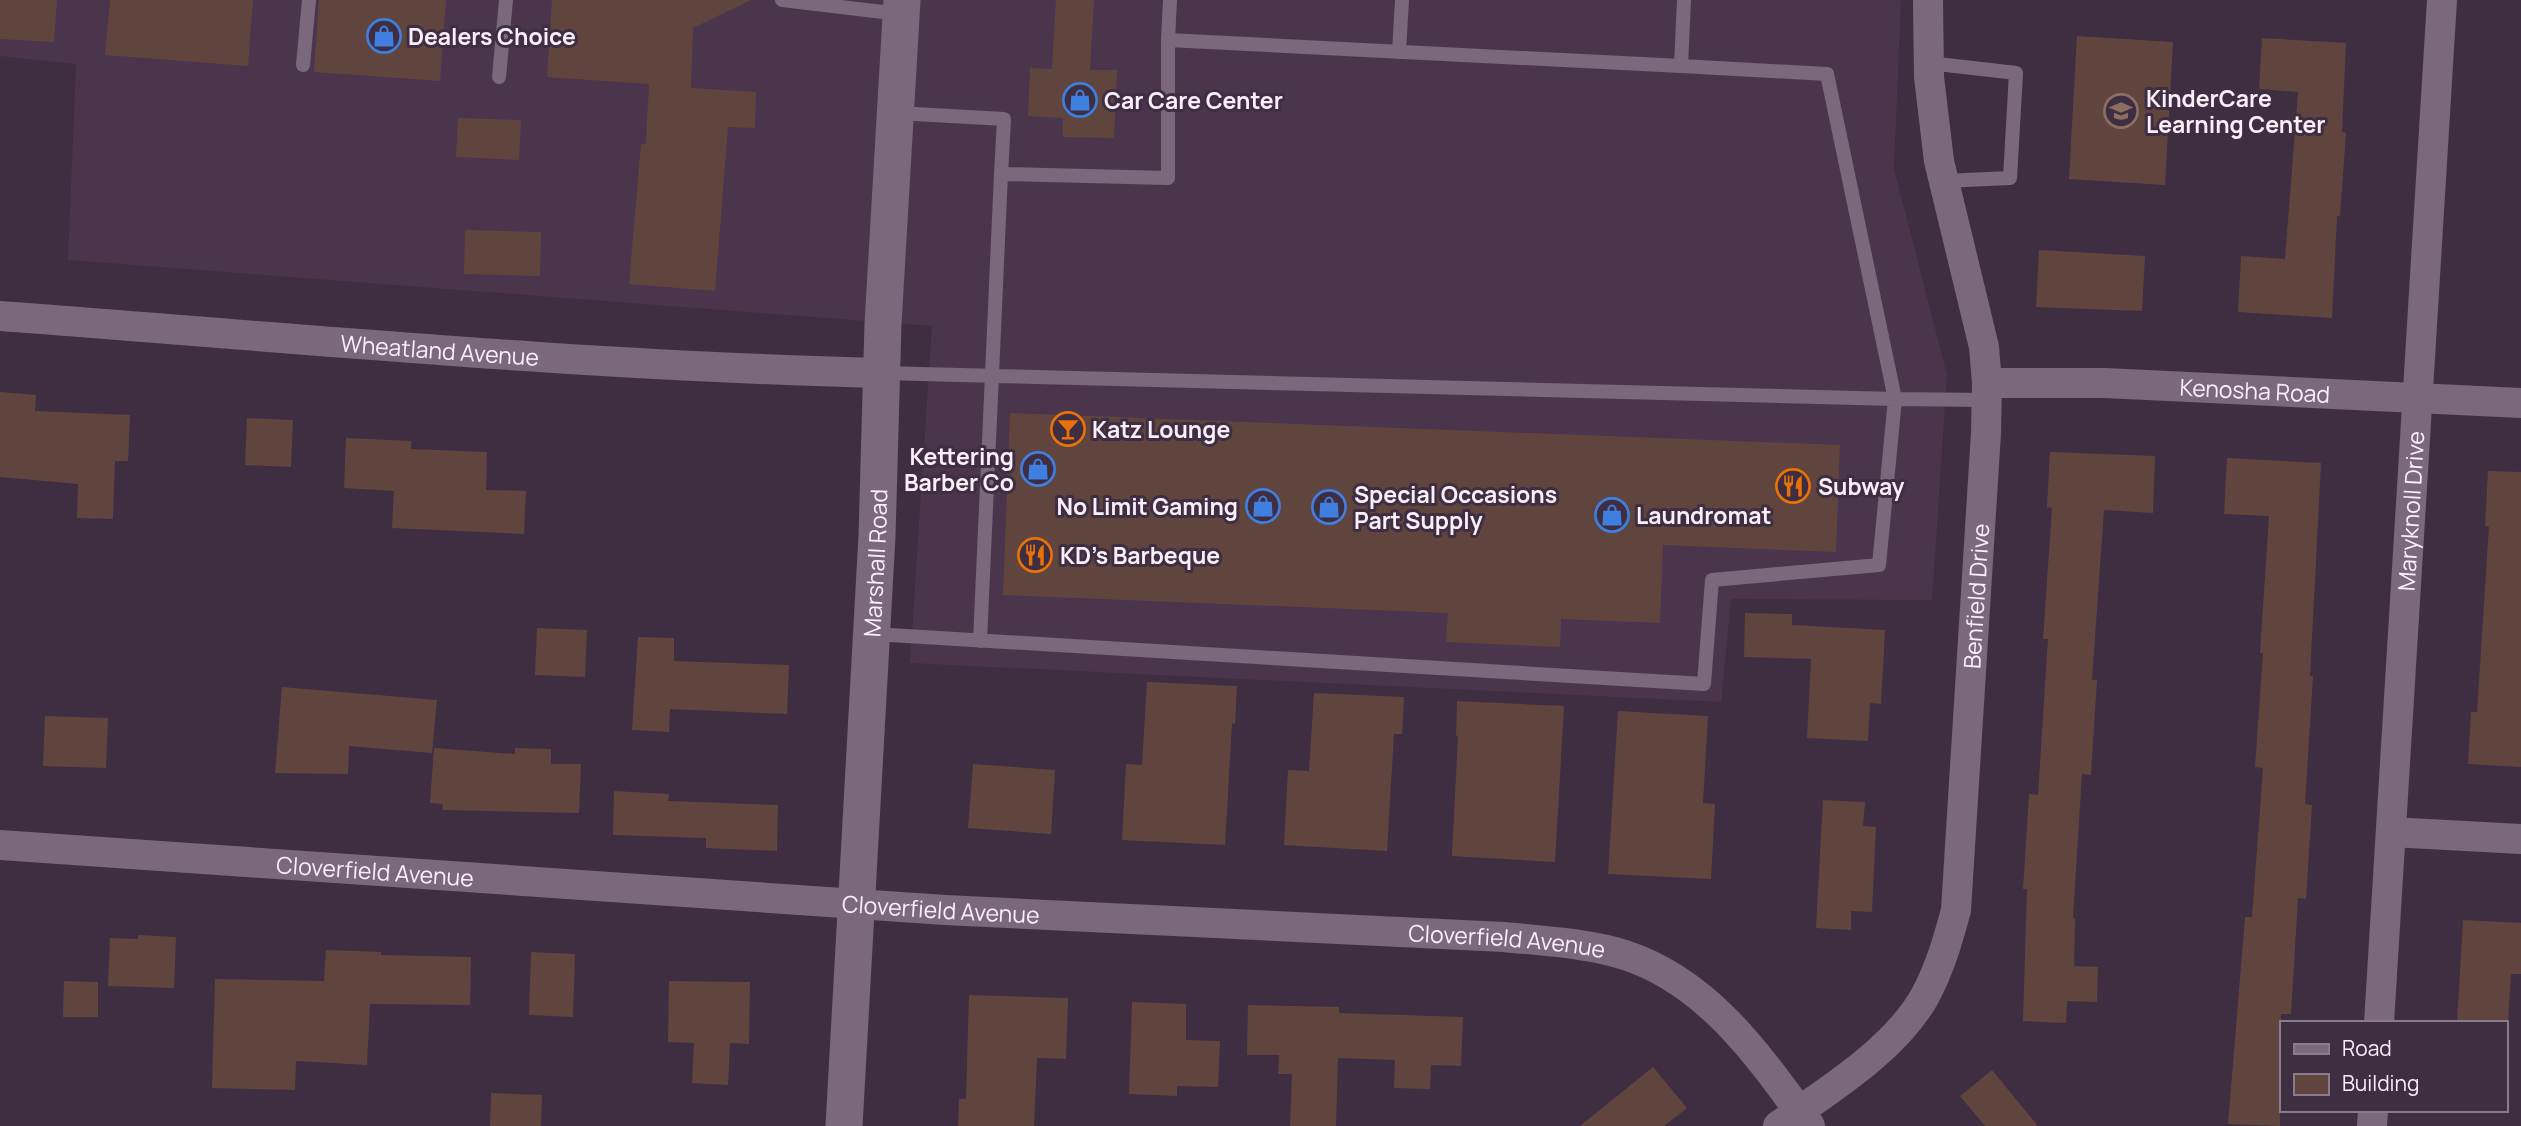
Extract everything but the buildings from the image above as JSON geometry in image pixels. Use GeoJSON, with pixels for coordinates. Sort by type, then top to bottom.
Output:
{"type":"FeatureCollection","features":[{"type":"Feature","properties":{"kind":"street","name":"Benfield Drive"},"geometry":{"type":"LineString","coordinates":[[1796,1121],[1896,1034],[1924,998],[1943,957],[1956,910],[1987,391],[1984,347],[1938,149],[1929,63],[1928,0]]}},
{"type":"Feature","properties":{"kind":"street","name":"Maryknoll Drive"},"geometry":{"type":"LineString","coordinates":[[2379,1021],[2441,0]]}},
{"type":"Feature","properties":{"kind":"street","name":"Marshall Road"},"geometry":{"type":"LineString","coordinates":[[844,1126],[872,634],[882,373],[902,7]]}},
{"type":"Feature","properties":{"kind":"street","name":"Wheatland Avenue"},"geometry":{"type":"LineString","coordinates":[[0,316],[609,362],[882,373]]}},
{"type":"Feature","properties":{"kind":"street","name":"Kenosha Road"},"geometry":{"type":"LineString","coordinates":[[1987,391],[2105,383],[2521,403]]}},
{"type":"Feature","properties":{"kind":"street"},"geometry":{"type":"LineString","coordinates":[[2391,832],[2521,839]]}},
{"type":"Feature","properties":{"kind":"street","name":"Cloverfield Avenue"},"geometry":{"type":"LineString","coordinates":[[0,845],[945,910],[1504,937],[1558,942],[1624,955],[1664,972],[1701,997],[1735,1029],[1796,1121]]}},
{"type":"Feature","properties":{"kind":"lane"},"geometry":{"type":"LineString","coordinates":[[303,65],[309,0]]}},
{"type":"Feature","properties":{"kind":"lane"},"geometry":{"type":"LineString","coordinates":[[499,77],[506,0]]}},
{"type":"Feature","properties":{"kind":"lane"},"geometry":{"type":"LineString","coordinates":[[782,0],[902,7]]}},
{"type":"Feature","properties":{"kind":"lane"},"geometry":{"type":"LineString","coordinates":[[1001,174],[1168,178],[1170,0]]}},
{"type":"Feature","properties":{"kind":"lane"},"geometry":{"type":"LineString","coordinates":[[1399,52],[1402,0]]}},
{"type":"Feature","properties":{"kind":"lane"},"geometry":{"type":"LineString","coordinates":[[1681,66],[1684,0]]}},
{"type":"Feature","properties":{"kind":"lane"},"geometry":{"type":"LineString","coordinates":[[872,634],[1704,684],[1712,580],[1879,565],[1895,399],[1826,74],[1168,40]]}},
{"type":"Feature","properties":{"kind":"lane"},"geometry":{"type":"LineString","coordinates":[[1929,63],[2016,73],[2010,178],[1944,181]]}},
{"type":"Feature","properties":{"kind":"lane"},"geometry":{"type":"LineString","coordinates":[[896,113],[1004,119],[980,641]]}},
{"type":"Feature","properties":{"kind":"lane"},"geometry":{"type":"LineString","coordinates":[[882,373],[1895,399],[1987,391]]}},
{"type":"Feature","properties":{"kind":"shaded area"},"geometry":{"type":"Polygon","coordinates":[[[0,0],[1901,0],[1894,169],[1947,375],[1932,600],[1731,599],[1721,702],[910,663],[932,326],[68,260],[76,64],[0,56],[0,0]]]}},
{"type":"Feature","properties":{"kind":"place","name":"Dealers Choice"},"geometry":{"type":"Point","coordinates":[384,36]}},
{"type":"Feature","properties":{"kind":"place","name":"Car Care Center"},"geometry":{"type":"Point","coordinates":[1080,100]}},
{"type":"Feature","properties":{"kind":"place","name":"KinderCare Learning Center"},"geometry":{"type":"Point","coordinates":[2121,111]}},
{"type":"Feature","properties":{"kind":"place","name":"Katz Lounge"},"geometry":{"type":"Point","coordinates":[1068,429]}},
{"type":"Feature","properties":{"kind":"place","name":"Kettering Barber Co"},"geometry":{"type":"Point","coordinates":[1038,469]}},
{"type":"Feature","properties":{"kind":"place","name":"Subway"},"geometry":{"type":"Point","coordinates":[1793,486]}},
{"type":"Feature","properties":{"kind":"place","name":"No Limit Gaming"},"geometry":{"type":"Point","coordinates":[1263,506]}},
{"type":"Feature","properties":{"kind":"place","name":"Special Occasions Part Supply"},"geometry":{"type":"Point","coordinates":[1329,507]}},
{"type":"Feature","properties":{"kind":"place","name":"Laundromat"},"geometry":{"type":"Point","coordinates":[1612,515]}},
{"type":"Feature","properties":{"kind":"place","name":"KD's Barbeque"},"geometry":{"type":"Point","coordinates":[1035,555]}}]}
